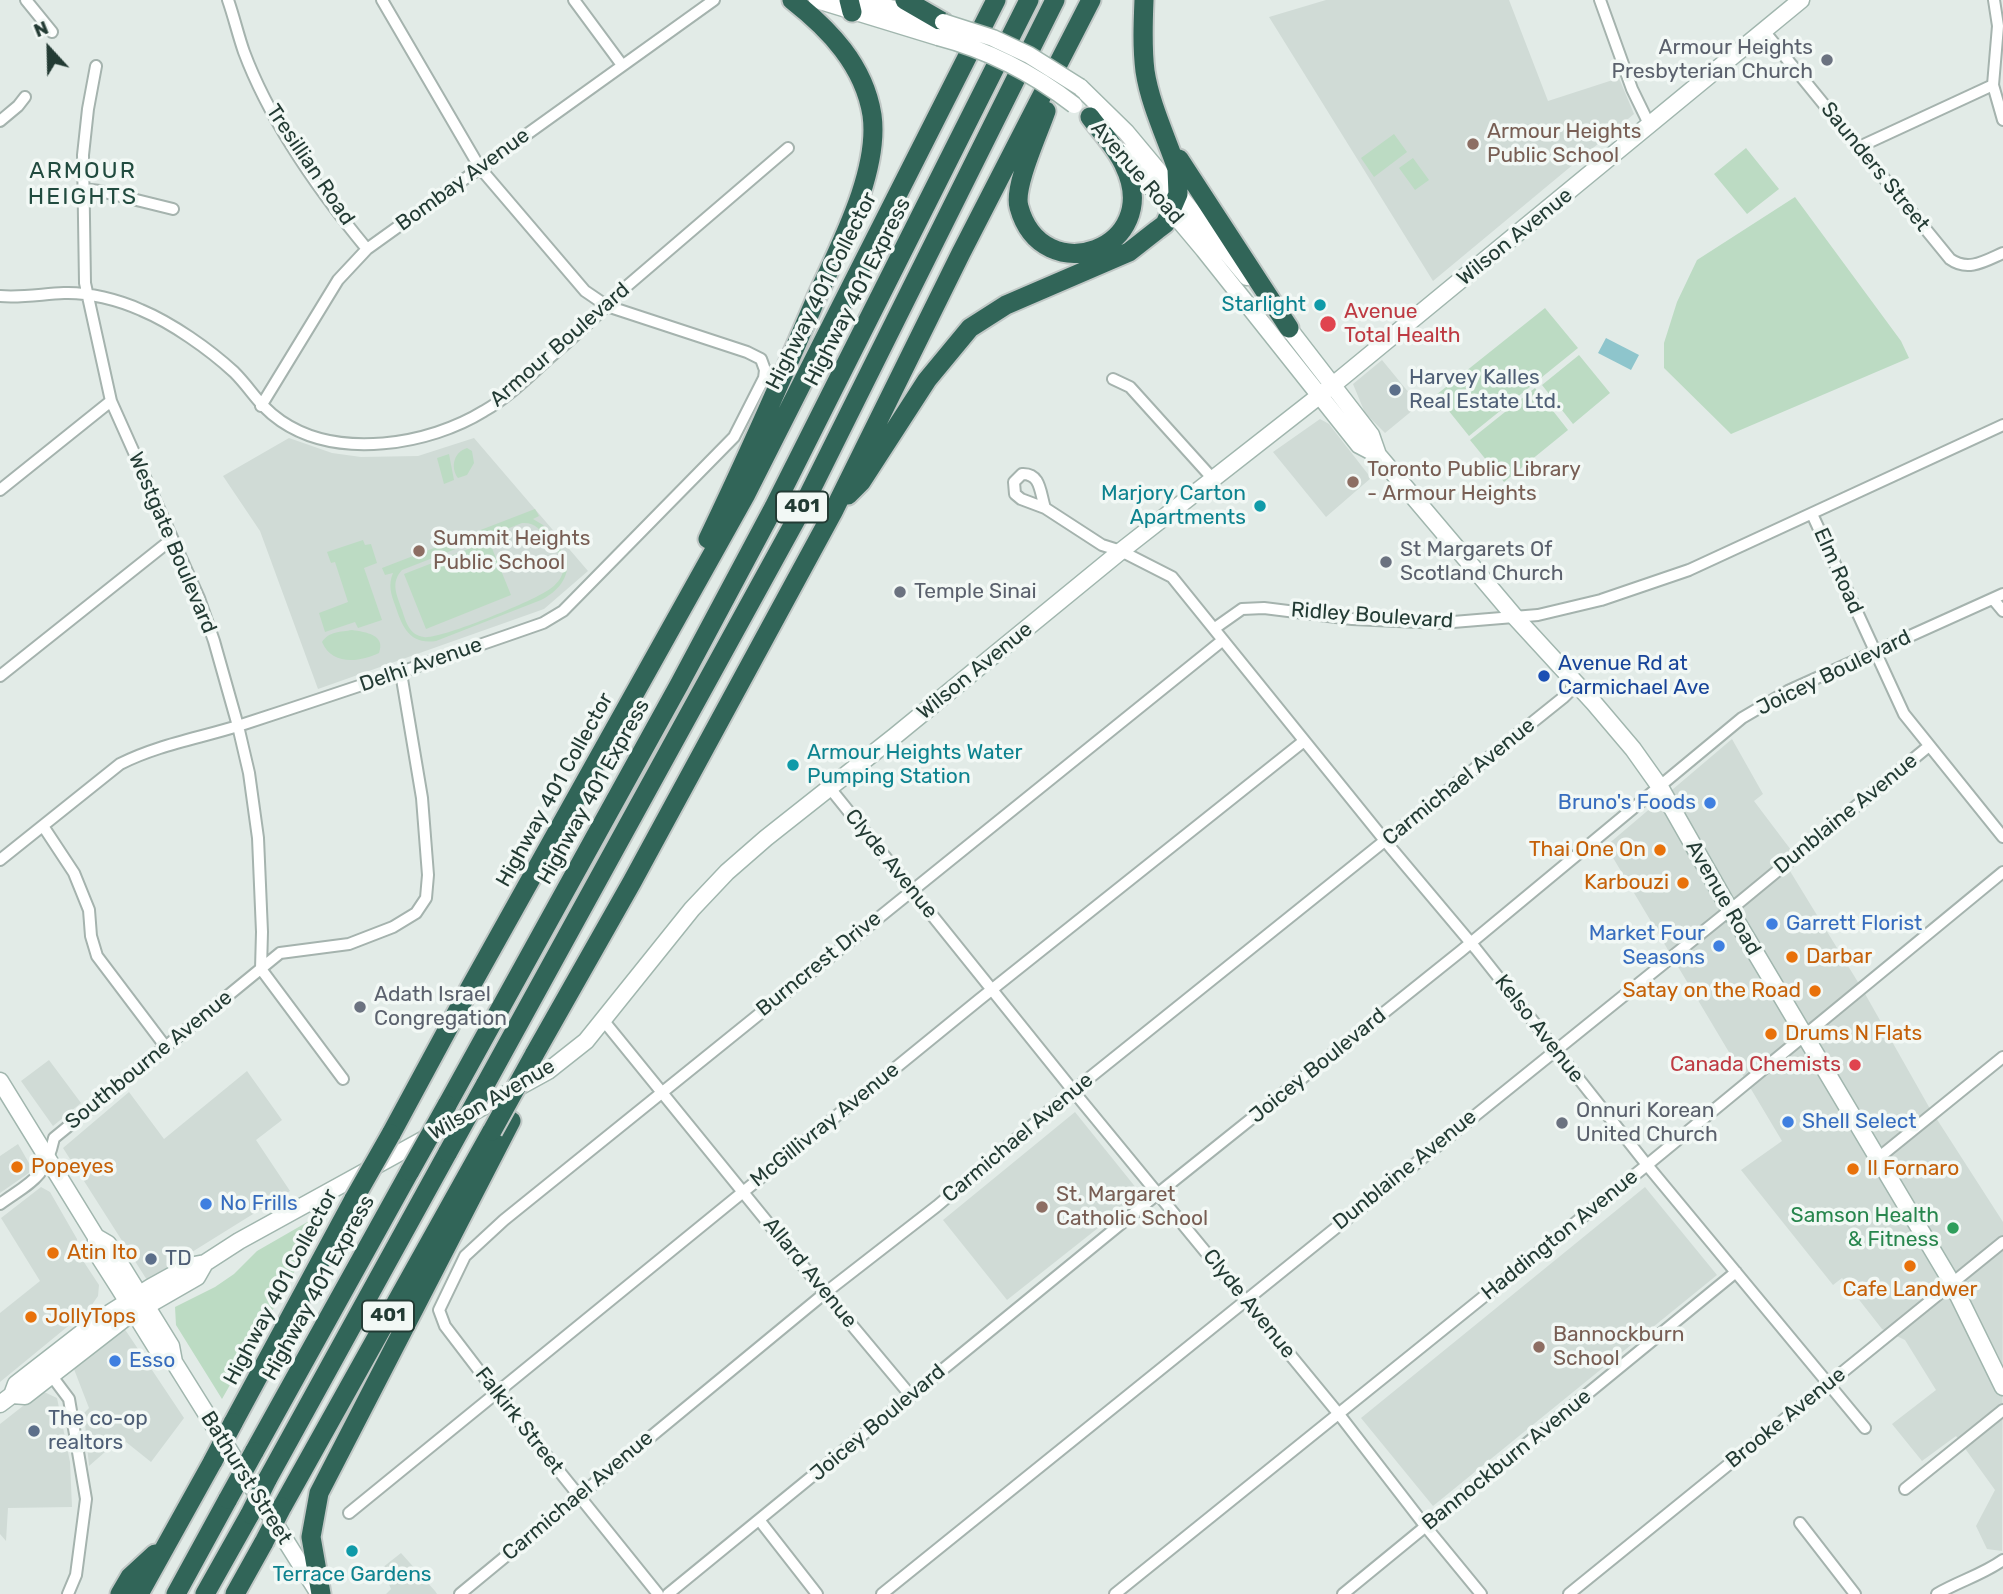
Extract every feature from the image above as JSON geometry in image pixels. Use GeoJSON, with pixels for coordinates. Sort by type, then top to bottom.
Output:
{"type":"FeatureCollection","features":[{"type":"Feature","properties":{"kind":"highway"},"geometry":{"type":"LineString","coordinates":[[688,600],[708,540],[766,416],[855,209],[870,158],[872,115],[861,80],[845,50],[820,23],[792,0]]}},
{"type":"Feature","properties":{"kind":"highway"},"geometry":{"type":"LineString","coordinates":[[905,0],[941,30]]}},
{"type":"Feature","properties":{"kind":"highway"},"geometry":{"type":"LineString","coordinates":[[967,55],[986,0]]}},
{"type":"Feature","properties":{"kind":"highway","name":"Highway 401 Collector"},"geometry":{"type":"LineString","coordinates":[[139,1594],[477,975],[746,494],[996,0]]}},
{"type":"Feature","properties":{"kind":"highway","name":"Highway 401 Express"},"geometry":{"type":"LineString","coordinates":[[176,1594],[679,685],[774,506],[1029,0]]}},
{"type":"Feature","properties":{"kind":"highway","name":"401"},"geometry":{"type":"LineString","coordinates":[[205,1594],[798,516],[1055,0]]}},
{"type":"Feature","properties":{"kind":"highway","name":"401"},"geometry":{"type":"LineString","coordinates":[[235,1594],[554,1024],[836,505],[1091,0]]}},
{"type":"Feature","properties":{"kind":"highway"},"geometry":{"type":"LineString","coordinates":[[836,505],[862,482],[927,380],[970,328],[1006,305],[1129,252],[1165,224],[1178,194],[1177,169],[1154,105],[1146,73],[1143,42],[1144,0]]}},
{"type":"Feature","properties":{"kind":"highway"},"geometry":{"type":"LineString","coordinates":[[1053,75],[1050,100],[1021,179],[1018,205],[1035,236],[1050,249],[1075,254],[1096,250],[1112,242],[1125,227],[1132,211],[1133,194],[1125,165],[1082,111]]}},
{"type":"Feature","properties":{"kind":"highway"},"geometry":{"type":"LineString","coordinates":[[1166,138],[1289,328]]}},
{"type":"Feature","properties":{"kind":"highway"},"geometry":{"type":"LineString","coordinates":[[320,1594],[311,1537],[319,1493],[512,1121],[538,1052]]}},
{"type":"Feature","properties":{"kind":"highway"},"geometry":{"type":"LineString","coordinates":[[120,1594],[130,1577],[165,1543]]}},
{"type":"Feature","properties":{"kind":"main road","name":"Avenue Road"},"geometry":{"type":"LineString","coordinates":[[817,0],[854,4],[941,30],[1005,44],[1030,55],[1080,87],[1126,132],[1289,328],[1371,435],[1378,455],[1515,617],[1577,684],[1633,750],[1660,787],[1952,1283],[2003,1387]]}},
{"type":"Feature","properties":{"kind":"main road","name":"Wilson Avenue"},"geometry":{"type":"LineString","coordinates":[[6,1400],[25,1396],[137,1304],[189,1266],[205,1263],[250,1235],[548,1071],[586,1041],[692,909],[727,872],[766,838],[1121,551],[1333,385],[1801,0]]}},
{"type":"Feature","properties":{"kind":"main road","name":"Avenue Road"},"geometry":{"type":"LineString","coordinates":[[941,30],[962,43],[1038,78],[1082,111],[1109,136],[1204,250],[1359,445],[1378,455]]}},
{"type":"Feature","properties":{"kind":"main road","name":"Bathurst Street"},"geometry":{"type":"LineString","coordinates":[[0,1081],[50,1158],[96,1237],[108,1244],[137,1304],[171,1346],[174,1362],[320,1594]]}},
{"type":"Feature","properties":{"kind":"main road","name":"Wilson Avenue"},"geometry":{"type":"LineString","coordinates":[[6,1400],[16,1384],[42,1363],[137,1304]]}},
{"type":"Feature","properties":{"kind":"street"},"geometry":{"type":"LineString","coordinates":[[26,0],[52,32]]}},
{"type":"Feature","properties":{"kind":"street","name":"Tresillian Road"},"geometry":{"type":"LineString","coordinates":[[228,0],[244,52],[272,112],[321,188],[368,249]]}},
{"type":"Feature","properties":{"kind":"street"},"geometry":{"type":"LineString","coordinates":[[382,0],[480,168],[585,291],[607,306]]}},
{"type":"Feature","properties":{"kind":"street"},"geometry":{"type":"LineString","coordinates":[[574,0],[622,65]]}},
{"type":"Feature","properties":{"kind":"street","name":"Bombay Avenue"},"geometry":{"type":"LineString","coordinates":[[261,406],[338,280],[368,249],[714,0]]}},
{"type":"Feature","properties":{"kind":"street"},"geometry":{"type":"LineString","coordinates":[[1600,0],[1632,89],[1650,126]]}},
{"type":"Feature","properties":{"kind":"street"},"geometry":{"type":"LineString","coordinates":[[1994,0],[1998,26],[1993,85],[2003,120]]}},
{"type":"Feature","properties":{"kind":"street","name":"Saunders Street"},"geometry":{"type":"LineString","coordinates":[[1764,31],[1954,262],[1976,265],[2003,253]]}},
{"type":"Feature","properties":{"kind":"street","name":"Westgate Boulevard"},"geometry":{"type":"LineString","coordinates":[[96,66],[86,120],[82,189],[87,294],[111,401],[199,598],[238,726],[249,773],[258,838],[261,969]]}},
{"type":"Feature","properties":{"kind":"street"},"geometry":{"type":"LineString","coordinates":[[1859,147],[1993,85]]}},
{"type":"Feature","properties":{"kind":"street"},"geometry":{"type":"LineString","coordinates":[[0,121],[25,97]]}},
{"type":"Feature","properties":{"kind":"street","name":"Armour Boulevard"},"geometry":{"type":"LineString","coordinates":[[0,296],[87,294],[141,309],[194,340],[234,373],[261,406],[284,423],[316,438],[346,444],[381,444],[416,438],[455,426],[484,412],[506,397],[620,292],[788,148]]}},
{"type":"Feature","properties":{"kind":"street"},"geometry":{"type":"LineString","coordinates":[[82,189],[173,209]]}},
{"type":"Feature","properties":{"kind":"street","name":"Delhi Avenue"},"geometry":{"type":"LineString","coordinates":[[0,860],[120,764],[139,754],[238,726],[401,673],[543,623],[563,611],[734,437],[764,378],[765,370],[761,359],[747,352],[607,306]]}},
{"type":"Feature","properties":{"kind":"street"},"geometry":{"type":"LineString","coordinates":[[1113,379],[1130,387],[1213,479]]}},
{"type":"Feature","properties":{"kind":"street"},"geometry":{"type":"LineString","coordinates":[[0,490],[111,401]]}},
{"type":"Feature","properties":{"kind":"street","name":"Ridley Boulevard"},"geometry":{"type":"LineString","coordinates":[[1215,628],[1241,609],[1264,608],[1352,619],[1414,623],[1538,615],[1656,582],[2003,425]]}},
{"type":"Feature","properties":{"kind":"street"},"geometry":{"type":"LineString","coordinates":[[1045,508],[1102,545],[1121,551],[1172,577],[1215,628]]}},
{"type":"Feature","properties":{"kind":"street","name":"Elm Road"},"geometry":{"type":"LineString","coordinates":[[1811,513],[1905,714],[2003,837]]}},
{"type":"Feature","properties":{"kind":"street"},"geometry":{"type":"LineString","coordinates":[[0,676],[172,539]]}},
{"type":"Feature","properties":{"kind":"street"},"geometry":{"type":"LineString","coordinates":[[1998,596],[2003,611]]}},
{"type":"Feature","properties":{"kind":"street","name":"Joicey Boulevard"},"geometry":{"type":"LineString","coordinates":[[668,1594],[1158,1194],[1471,943],[1755,709],[1788,691],[1998,596]]}},
{"type":"Feature","properties":{"kind":"street","name":"Kelso Avenue"},"geometry":{"type":"LineString","coordinates":[[1215,628],[1647,1165],[1865,1428]]}},
{"type":"Feature","properties":{"kind":"street","name":"Burncrest Drive"},"geometry":{"type":"LineString","coordinates":[[439,1310],[465,1255],[504,1220],[1223,640]]}},
{"type":"Feature","properties":{"kind":"street","name":"Southbourne Avenue"},"geometry":{"type":"LineString","coordinates":[[1,1202],[40,1176],[50,1158],[54,1138],[280,953],[349,944],[394,927],[416,913],[426,898],[428,875],[422,798],[401,673]]}},
{"type":"Feature","properties":{"kind":"street","name":"Carmichael Avenue"},"geometry":{"type":"LineString","coordinates":[[460,1594],[825,1293],[937,1206],[1073,1091],[1577,684]]}},
{"type":"Feature","properties":{"kind":"street","name":"McGillivray Avenue"},"geometry":{"type":"LineString","coordinates":[[349,1513],[992,990],[1304,741]]}},
{"type":"Feature","properties":{"kind":"street","name":"Dunblaine Avenue"},"geometry":{"type":"LineString","coordinates":[[882,1594],[1730,910],[1929,746]]}},
{"type":"Feature","properties":{"kind":"street","name":"Clyde Avenue"},"geometry":{"type":"LineString","coordinates":[[829,788],[1073,1091],[1338,1413],[1481,1594]]}},
{"type":"Feature","properties":{"kind":"street"},"geometry":{"type":"LineString","coordinates":[[44,826],[74,873],[89,910],[91,936],[97,956],[164,1046]]}},
{"type":"Feature","properties":{"kind":"street","name":"Haddington Avenue"},"geometry":{"type":"LineString","coordinates":[[1115,1594],[1647,1165],[2003,872]]}},
{"type":"Feature","properties":{"kind":"street"},"geometry":{"type":"LineString","coordinates":[[261,969],[343,1079]]}},
{"type":"Feature","properties":{"kind":"street","name":"Allard Avenue"},"geometry":{"type":"LineString","coordinates":[[603,1020],[911,1395]]}},
{"type":"Feature","properties":{"kind":"street"},"geometry":{"type":"LineString","coordinates":[[1877,1159],[2003,1057]]}},
{"type":"Feature","properties":{"kind":"street","name":"Brooke Avenue"},"geometry":{"type":"LineString","coordinates":[[1569,1594],[2003,1242]]}},
{"type":"Feature","properties":{"kind":"street","name":"Bannockburn Avenue"},"geometry":{"type":"LineString","coordinates":[[1343,1594],[1736,1272]]}},
{"type":"Feature","properties":{"kind":"street","name":"Falkirk Street"},"geometry":{"type":"LineString","coordinates":[[439,1310],[445,1326],[497,1394],[658,1594]]}},
{"type":"Feature","properties":{"kind":"street"},"geometry":{"type":"LineString","coordinates":[[51,1375],[69,1399],[86,1499],[76,1575],[68,1594]]}},
{"type":"Feature","properties":{"kind":"street"},"geometry":{"type":"LineString","coordinates":[[1905,1489],[2003,1410]]}},
{"type":"Feature","properties":{"kind":"street"},"geometry":{"type":"LineString","coordinates":[[760,1521],[817,1594]]}},
{"type":"Feature","properties":{"kind":"street"},"geometry":{"type":"LineString","coordinates":[[1800,1523],[1855,1594]]}},
{"type":"Feature","properties":{"kind":"street"},"geometry":{"type":"LineString","coordinates":[[1937,1594],[1956,1583],[1984,1573],[2003,1560]]}},
{"type":"Feature","properties":{"kind":"shaded area","name":"Armour Heights Public School"},"geometry":{"type":"Polygon","coordinates":[[[1326,0],[1509,0],[1548,101],[1619,78],[1634,114],[1433,281],[1269,17],[1326,0]]]}},
{"type":"Feature","properties":{"kind":"shaded area"},"geometry":{"type":"Polygon","coordinates":[[[1382,360],[1419,405],[1385,433],[1365,413],[1353,384],[1382,360]]]}},
{"type":"Feature","properties":{"kind":"shaded area"},"geometry":{"type":"Polygon","coordinates":[[[1320,419],[1329,424],[1371,478],[1326,517],[1273,452],[1320,419]]]}},
{"type":"Feature","properties":{"kind":"shaded area","name":"Summit Heights Public School"},"geometry":{"type":"Polygon","coordinates":[[[289,438],[332,453],[361,457],[418,456],[474,438],[588,571],[544,609],[318,689],[260,531],[223,476],[289,438]]]}},
{"type":"Feature","properties":{"kind":"shaded area"},"geometry":{"type":"Polygon","coordinates":[[[1732,739],[1763,794],[1754,801],[1791,850],[1782,858],[1864,992],[1929,1107],[2003,1222],[2002,1551],[1987,1549],[1976,1526],[1995,1490],[1956,1436],[1922,1461],[1892,1424],[1936,1390],[1905,1340],[1882,1329],[1842,1278],[1833,1285],[1741,1170],[1782,1141],[1606,846],[1732,739]]]}},
{"type":"Feature","properties":{"kind":"shaded area"},"geometry":{"type":"Polygon","coordinates":[[[49,1060],[81,1103],[53,1126],[21,1081],[49,1060]]]}},
{"type":"Feature","properties":{"kind":"shaded area"},"geometry":{"type":"Polygon","coordinates":[[[247,1071],[282,1120],[256,1140],[290,1191],[147,1280],[63,1148],[129,1092],[164,1139],[247,1071]]]}},
{"type":"Feature","properties":{"kind":"shaded area","name":"St. Margaret Catholic School"},"geometry":{"type":"Polygon","coordinates":[[[1075,1112],[1141,1194],[1007,1300],[943,1220],[1075,1112]]]}},
{"type":"Feature","properties":{"kind":"shaded area"},"geometry":{"type":"Polygon","coordinates":[[[18,1144],[33,1170],[0,1193],[0,1156],[18,1144]]]}},
{"type":"Feature","properties":{"kind":"shaded area"},"geometry":{"type":"Polygon","coordinates":[[[41,1187],[50,1192],[77,1239],[78,1253],[99,1285],[98,1296],[89,1309],[0,1382],[0,1313],[40,1281],[1,1218],[41,1187]]]}},
{"type":"Feature","properties":{"kind":"shaded area","name":"Bannockburn School"},"geometry":{"type":"Polygon","coordinates":[[[1645,1187],[1717,1275],[1433,1506],[1361,1418],[1645,1187]]]}},
{"type":"Feature","properties":{"kind":"shaded area"},"geometry":{"type":"Polygon","coordinates":[[[122,1325],[184,1418],[151,1462],[121,1438],[89,1466],[84,1413],[89,1408],[72,1364],[122,1325]]]}},
{"type":"Feature","properties":{"kind":"shaded area"},"geometry":{"type":"Polygon","coordinates":[[[42,1391],[57,1398],[70,1462],[72,1507],[8,1508],[6,1541],[0,1534],[0,1424],[42,1391]]]}},
{"type":"Feature","properties":{"kind":"shaded area"},"geometry":{"type":"Polygon","coordinates":[[[401,1553],[437,1594],[386,1594],[391,1589],[382,1568],[401,1553]]]}},
{"type":"Feature","properties":{"kind":"green space"},"geometry":{"type":"Polygon","coordinates":[[[1394,134],[1407,152],[1374,177],[1361,158],[1394,134]]]}},
{"type":"Feature","properties":{"kind":"green space"},"geometry":{"type":"Polygon","coordinates":[[[1746,148],[1779,189],[1747,214],[1714,174],[1746,148]]]}},
{"type":"Feature","properties":{"kind":"green space"},"geometry":{"type":"Polygon","coordinates":[[[1413,158],[1429,180],[1415,190],[1399,168],[1413,158]]]}},
{"type":"Feature","properties":{"kind":"green space"},"geometry":{"type":"Polygon","coordinates":[[[1795,197],[1901,341],[1909,358],[1731,434],[1664,368],[1664,343],[1677,302],[1697,260],[1795,197]]]}},
{"type":"Feature","properties":{"kind":"green space"},"geometry":{"type":"Polygon","coordinates":[[[1545,308],[1578,348],[1469,436],[1436,395],[1545,308]]]}},
{"type":"Feature","properties":{"kind":"green space"},"geometry":{"type":"Polygon","coordinates":[[[1579,355],[1610,393],[1573,424],[1542,385],[1579,355]]]}},
{"type":"Feature","properties":{"kind":"green space"},"geometry":{"type":"Polygon","coordinates":[[[1535,388],[1568,430],[1504,482],[1470,440],[1535,388]]]}},
{"type":"Feature","properties":{"kind":"green space"},"geometry":{"type":"Polygon","coordinates":[[[467,448],[472,451],[474,463],[467,475],[458,478],[454,469],[456,456],[467,448]]]}},
{"type":"Feature","properties":{"kind":"green space"},"geometry":{"type":"Polygon","coordinates":[[[449,454],[454,480],[444,484],[437,458],[449,454]]]}},
{"type":"Feature","properties":{"kind":"green space"},"geometry":{"type":"Polygon","coordinates":[[[535,509],[539,516],[533,519],[543,525],[567,559],[561,584],[541,600],[436,641],[419,640],[404,627],[391,593],[393,573],[385,575],[382,568],[535,509]],[[527,523],[402,570],[396,580],[396,589],[405,619],[412,631],[424,637],[447,633],[522,604],[554,586],[563,572],[563,561],[540,530],[527,523]]]}},
{"type":"Feature","properties":{"kind":"green space"},"geometry":{"type":"Polygon","coordinates":[[[363,540],[365,545],[371,544],[377,563],[364,568],[382,620],[358,628],[355,622],[325,632],[319,613],[348,602],[335,562],[331,563],[327,552],[363,540]]]}},
{"type":"Feature","properties":{"kind":"green space"},"geometry":{"type":"Polygon","coordinates":[[[489,541],[511,595],[426,629],[404,574],[489,541]]]}},
{"type":"Feature","properties":{"kind":"green space"},"geometry":{"type":"Polygon","coordinates":[[[352,630],[369,633],[377,638],[380,642],[379,653],[347,660],[332,655],[322,642],[332,634],[352,630]]]}},
{"type":"Feature","properties":{"kind":"green space"},"geometry":{"type":"Polygon","coordinates":[[[330,1209],[222,1399],[176,1325],[175,1307],[215,1287],[234,1274],[257,1251],[330,1209]]]}},
{"type":"Feature","properties":{"kind":"water"},"geometry":{"type":"Polygon","coordinates":[[[1606,338],[1639,355],[1631,370],[1598,353],[1606,338]]]}},
{"type":"Feature","properties":{"kind":"place","name":"Armour Heights Presbyterian Church"},"geometry":{"type":"Point","coordinates":[1827,60]}},
{"type":"Feature","properties":{"kind":"place","name":"Armour Heights Public School"},"geometry":{"type":"Point","coordinates":[1473,144]}},
{"type":"Feature","properties":{"kind":"place","name":"Starlight"},"geometry":{"type":"Point","coordinates":[1320,305]}},
{"type":"Feature","properties":{"kind":"place","name":"Avenue Total Health"},"geometry":{"type":"Point","coordinates":[1328,324]}},
{"type":"Feature","properties":{"kind":"place","name":"Harvey Kalles Real Estate Ltd."},"geometry":{"type":"Point","coordinates":[1395,390]}},
{"type":"Feature","properties":{"kind":"place","name":"Toronto Public Library - Armour Heights"},"geometry":{"type":"Point","coordinates":[1353,482]}},
{"type":"Feature","properties":{"kind":"place","name":"Marjory Carton Apartments"},"geometry":{"type":"Point","coordinates":[1260,506]}},
{"type":"Feature","properties":{"kind":"place","name":"Summit Heights Public School"},"geometry":{"type":"Point","coordinates":[419,551]}},
{"type":"Feature","properties":{"kind":"place","name":"St Margarets Of Scotland Church"},"geometry":{"type":"Point","coordinates":[1386,562]}},
{"type":"Feature","properties":{"kind":"place","name":"Temple Sinai"},"geometry":{"type":"Point","coordinates":[900,592]}},
{"type":"Feature","properties":{"kind":"place","name":"Avenue Rd at Carmichael Ave"},"geometry":{"type":"Point","coordinates":[1544,676]}},
{"type":"Feature","properties":{"kind":"place","name":"Armour Heights Water Pumping Station"},"geometry":{"type":"Point","coordinates":[793,765]}},
{"type":"Feature","properties":{"kind":"place","name":"Bruno's Foods"},"geometry":{"type":"Point","coordinates":[1710,803]}},
{"type":"Feature","properties":{"kind":"place","name":"Thai One On"},"geometry":{"type":"Point","coordinates":[1660,850]}},
{"type":"Feature","properties":{"kind":"place","name":"Karbouzi"},"geometry":{"type":"Point","coordinates":[1683,883]}},
{"type":"Feature","properties":{"kind":"place","name":"Garrett Florist"},"geometry":{"type":"Point","coordinates":[1772,924]}},
{"type":"Feature","properties":{"kind":"place","name":"Market Four Seasons"},"geometry":{"type":"Point","coordinates":[1719,946]}},
{"type":"Feature","properties":{"kind":"place","name":"Darbar"},"geometry":{"type":"Point","coordinates":[1792,957]}},
{"type":"Feature","properties":{"kind":"place","name":"Satay on the Road"},"geometry":{"type":"Point","coordinates":[1815,991]}},
{"type":"Feature","properties":{"kind":"place","name":"Adath Israel Congregation"},"geometry":{"type":"Point","coordinates":[360,1007]}},
{"type":"Feature","properties":{"kind":"place","name":"Drums N Flats"},"geometry":{"type":"Point","coordinates":[1771,1034]}},
{"type":"Feature","properties":{"kind":"place","name":"Canada Chemists"},"geometry":{"type":"Point","coordinates":[1855,1065]}},
{"type":"Feature","properties":{"kind":"place","name":"Shell Select"},"geometry":{"type":"Point","coordinates":[1788,1122]}},
{"type":"Feature","properties":{"kind":"place","name":"Onnuri Korean United Church"},"geometry":{"type":"Point","coordinates":[1562,1123]}},
{"type":"Feature","properties":{"kind":"place","name":"Popeyes"},"geometry":{"type":"Point","coordinates":[17,1167]}},
{"type":"Feature","properties":{"kind":"place","name":"Il Fornaro"},"geometry":{"type":"Point","coordinates":[1853,1169]}},
{"type":"Feature","properties":{"kind":"place","name":"No Frills"},"geometry":{"type":"Point","coordinates":[206,1204]}},
{"type":"Feature","properties":{"kind":"place","name":"St. Margaret Catholic School"},"geometry":{"type":"Point","coordinates":[1042,1207]}},
{"type":"Feature","properties":{"kind":"place","name":"Samson Health & Fitness"},"geometry":{"type":"Point","coordinates":[1953,1228]}},
{"type":"Feature","properties":{"kind":"place","name":"Atin Ito"},"geometry":{"type":"Point","coordinates":[53,1253]}},
{"type":"Feature","properties":{"kind":"place","name":"TD"},"geometry":{"type":"Point","coordinates":[151,1259]}},
{"type":"Feature","properties":{"kind":"place","name":"Cafe Landwer"},"geometry":{"type":"Point","coordinates":[1910,1266]}},
{"type":"Feature","properties":{"kind":"place","name":"JollyTops"},"geometry":{"type":"Point","coordinates":[31,1317]}},
{"type":"Feature","properties":{"kind":"place","name":"Bannockburn School"},"geometry":{"type":"Point","coordinates":[1539,1347]}},
{"type":"Feature","properties":{"kind":"place","name":"Esso"},"geometry":{"type":"Point","coordinates":[115,1361]}},
{"type":"Feature","properties":{"kind":"place","name":"The co-op realtors"},"geometry":{"type":"Point","coordinates":[34,1431]}},
{"type":"Feature","properties":{"kind":"place","name":"Terrace Gardens"},"geometry":{"type":"Point","coordinates":[352,1551]}},
{"type":"Feature","properties":{"kind":"district","name":"ARMOUR HEIGHTS"},"geometry":{"type":"Point","coordinates":[83,184]}}]}
